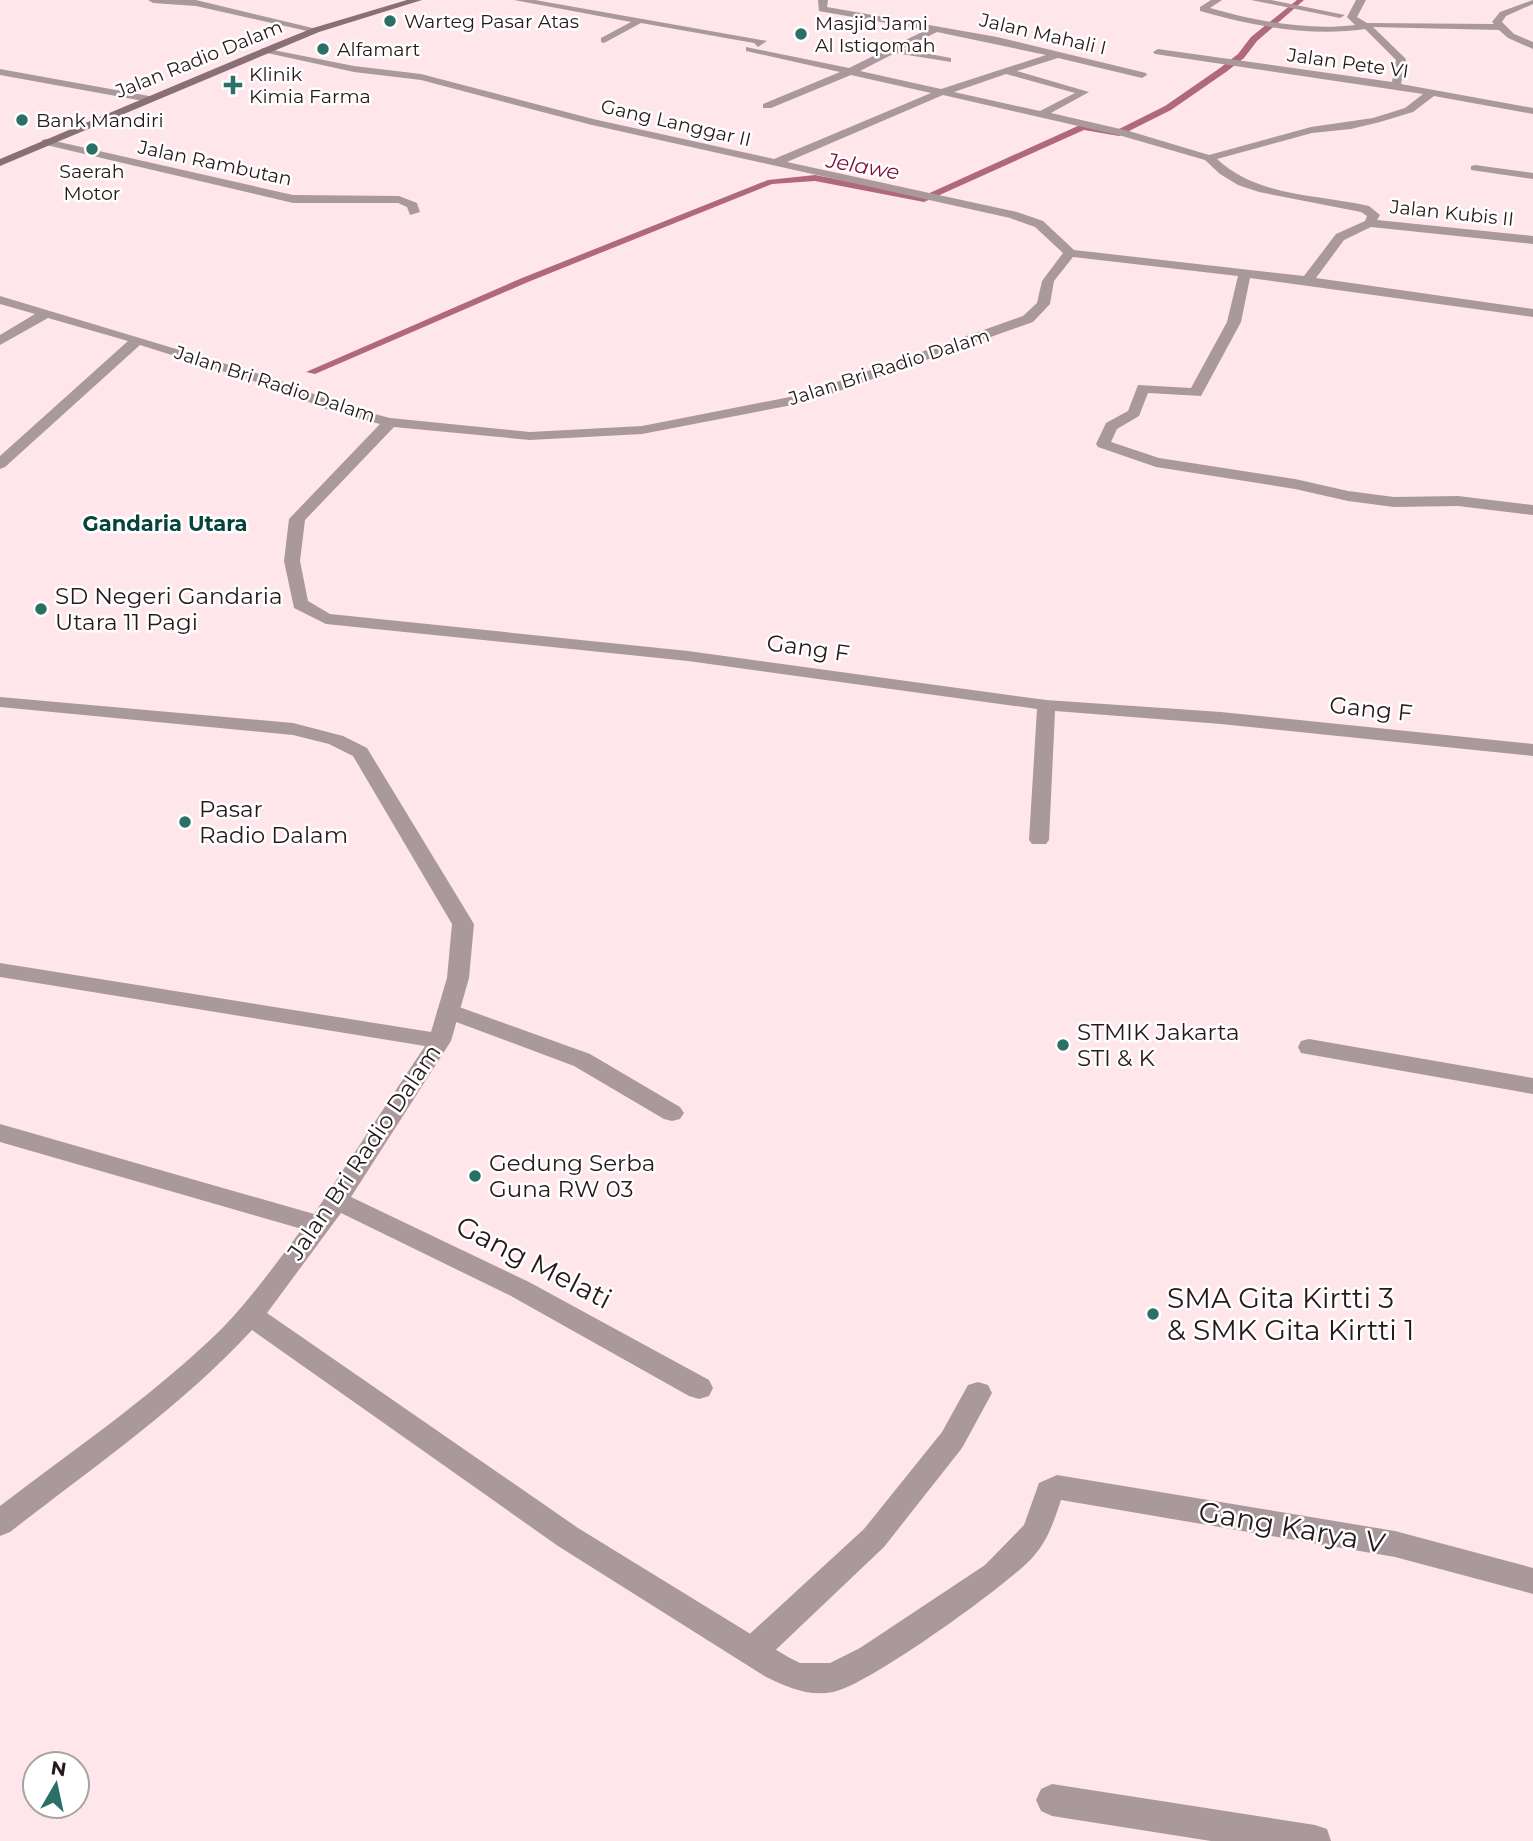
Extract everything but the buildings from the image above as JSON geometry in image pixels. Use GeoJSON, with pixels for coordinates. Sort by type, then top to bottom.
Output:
{"type":"FeatureCollection","features":[{"type":"Feature","properties":{"kind":"main road","name":"Jalan Radio Dalam"},"geometry":{"type":"LineString","coordinates":[[0,163],[316,30],[417,0]]}},
{"type":"Feature","properties":{"kind":"street"},"geometry":{"type":"LineString","coordinates":[[153,0],[200,1],[316,30]]}},
{"type":"Feature","properties":{"kind":"street"},"geometry":{"type":"LineString","coordinates":[[519,0],[762,41],[749,49],[1110,129],[1209,158],[1224,172],[1253,186],[1372,211],[1374,215],[1369,223]]}},
{"type":"Feature","properties":{"kind":"street","name":"Jalan Mahali I"},"geometry":{"type":"LineString","coordinates":[[823,0],[825,2],[822,9],[936,29],[1142,75]]}},
{"type":"Feature","properties":{"kind":"street"},"geometry":{"type":"LineString","coordinates":[[1217,0],[1203,9],[1274,23],[1350,30],[1372,24],[1500,27]]}},
{"type":"Feature","properties":{"kind":"street"},"geometry":{"type":"LineString","coordinates":[[1256,0],[1352,17],[1356,22],[1367,26],[1401,60],[1396,86]]}},
{"type":"Feature","properties":{"kind":"street"},"geometry":{"type":"LineString","coordinates":[[1352,17],[1362,0]]}},
{"type":"Feature","properties":{"kind":"street"},"geometry":{"type":"LineString","coordinates":[[1533,1],[1503,14],[1497,22],[1511,36],[1533,46]]}},
{"type":"Feature","properties":{"kind":"street"},"geometry":{"type":"LineString","coordinates":[[604,40],[639,21]]}},
{"type":"Feature","properties":{"kind":"street"},"geometry":{"type":"LineString","coordinates":[[767,106],[849,72],[936,29]]}},
{"type":"Feature","properties":{"kind":"street"},"geometry":{"type":"LineString","coordinates":[[893,50],[948,60]]}},
{"type":"Feature","properties":{"kind":"street","name":"Gang Langgar II"},"geometry":{"type":"LineString","coordinates":[[263,51],[354,69],[421,77],[592,122],[1031,220],[1039,224],[1070,253]]}},
{"type":"Feature","properties":{"kind":"street","name":"Jalan Pete VI"},"geometry":{"type":"LineString","coordinates":[[1158,52],[1396,86],[1533,111]]}},
{"type":"Feature","properties":{"kind":"street"},"geometry":{"type":"LineString","coordinates":[[774,163],[942,92],[1057,54]]}},
{"type":"Feature","properties":{"kind":"street"},"geometry":{"type":"LineString","coordinates":[[1005,71],[1084,92],[1042,114]]}},
{"type":"Feature","properties":{"kind":"street"},"geometry":{"type":"LineString","coordinates":[[0,72],[149,99]]}},
{"type":"Feature","properties":{"kind":"street"},"geometry":{"type":"LineString","coordinates":[[1209,158],[1311,130],[1351,127],[1376,120],[1409,110],[1432,93]]}},
{"type":"Feature","properties":{"kind":"street","name":"Jalan Rambutan"},"geometry":{"type":"LineString","coordinates":[[46,142],[293,199],[399,200],[413,205],[414,212]]}},
{"type":"Feature","properties":{"kind":"street"},"geometry":{"type":"LineString","coordinates":[[1475,168],[1533,176]]}},
{"type":"Feature","properties":{"kind":"street","name":"Jalan Kubis II"},"geometry":{"type":"LineString","coordinates":[[1302,280],[1340,237],[1369,223],[1533,240]]}},
{"type":"Feature","properties":{"kind":"street"},"geometry":{"type":"LineString","coordinates":[[1070,253],[1302,280],[1533,313]]}},
{"type":"Feature","properties":{"kind":"street","name":"Jalan Bri Radio Dalam"},"geometry":{"type":"LineString","coordinates":[[0,300],[138,340],[271,382],[339,409],[390,422],[530,436],[581,435],[642,430],[803,399],[890,371],[1028,319],[1043,304],[1048,281],[1070,253]]}},
{"type":"Feature","properties":{"kind":"street"},"geometry":{"type":"LineString","coordinates":[[1245,273],[1234,321],[1196,393],[1143,388],[1134,413],[1111,426],[1103,444],[1156,462],[1295,484],[1348,496],[1394,502],[1458,501],[1533,510]]}},
{"type":"Feature","properties":{"kind":"street"},"geometry":{"type":"LineString","coordinates":[[0,341],[47,313]]}},
{"type":"Feature","properties":{"kind":"street"},"geometry":{"type":"LineString","coordinates":[[0,464],[138,340]]}},
{"type":"Feature","properties":{"kind":"street","name":"Gang F"},"geometry":{"type":"LineString","coordinates":[[390,422],[297,519],[291,539],[293,578],[300,604],[326,619],[688,656],[1046,705],[1220,718],[1533,750]]}},
{"type":"Feature","properties":{"kind":"street","name":"Jalan Bri Radio Dalam"},"geometry":{"type":"LineString","coordinates":[[0,702],[293,729],[336,740],[359,752],[463,924],[458,978],[440,1041],[320,1225],[250,1315],[220,1347],[153,1405],[0,1523]]}},
{"type":"Feature","properties":{"kind":"street"},"geometry":{"type":"LineString","coordinates":[[1039,840],[1046,705]]}},
{"type":"Feature","properties":{"kind":"street"},"geometry":{"type":"LineString","coordinates":[[0,970],[440,1041]]}},
{"type":"Feature","properties":{"kind":"street"},"geometry":{"type":"LineString","coordinates":[[448,1011],[582,1060],[671,1113]]}},
{"type":"Feature","properties":{"kind":"street"},"geometry":{"type":"LineString","coordinates":[[1309,1047],[1533,1086]]}},
{"type":"Feature","properties":{"kind":"street"},"geometry":{"type":"LineString","coordinates":[[0,1133],[320,1225]]}},
{"type":"Feature","properties":{"kind":"street","name":"Gang Melati"},"geometry":{"type":"LineString","coordinates":[[335,1200],[445,1250],[560,1308],[699,1388]]}},
{"type":"Feature","properties":{"kind":"street"},"geometry":{"type":"LineString","coordinates":[[250,1315],[568,1537],[753,1651],[874,1538],[952,1440],[978,1393]]}},
{"type":"Feature","properties":{"kind":"street","name":"Gang Karya V"},"geometry":{"type":"LineString","coordinates":[[753,1651],[798,1676],[816,1679],[833,1678],[871,1658],[995,1574],[1022,1549],[1036,1531],[1049,1492],[1056,1487],[1395,1544],[1533,1581]]}},
{"type":"Feature","properties":{"kind":"street"},"geometry":{"type":"LineString","coordinates":[[1052,1800],[1315,1841]]}},
{"type":"Feature","properties":{"kind":"waterway","name":"Jelawe"},"geometry":{"type":"LineString","coordinates":[[311,372],[525,280],[771,182],[815,178],[924,199],[1083,127],[1116,134],[1168,108],[1223,70],[1241,56],[1254,39],[1301,0]]}},
{"type":"Feature","properties":{"kind":"place","name":"Warteg Pasar Atas"},"geometry":{"type":"Point","coordinates":[390,21]}},
{"type":"Feature","properties":{"kind":"place","name":"Masjid Jami Al Istiqomah"},"geometry":{"type":"Point","coordinates":[801,34]}},
{"type":"Feature","properties":{"kind":"place","name":"Alfamart"},"geometry":{"type":"Point","coordinates":[323,49]}},
{"type":"Feature","properties":{"kind":"place","name":"Klinik Kimia Farma"},"geometry":{"type":"Point","coordinates":[233,85]}},
{"type":"Feature","properties":{"kind":"place","name":"Bank Mandiri"},"geometry":{"type":"Point","coordinates":[22,120]}},
{"type":"Feature","properties":{"kind":"place","name":"Saerah Motor"},"geometry":{"type":"Point","coordinates":[92,149]}},
{"type":"Feature","properties":{"kind":"place","name":"SD Negeri Gandaria Utara 11 Pagi"},"geometry":{"type":"Point","coordinates":[41,609]}},
{"type":"Feature","properties":{"kind":"place","name":"Pasar Radio Dalam"},"geometry":{"type":"Point","coordinates":[185,822]}},
{"type":"Feature","properties":{"kind":"place","name":"STMIK Jakarta STI & K"},"geometry":{"type":"Point","coordinates":[1063,1045]}},
{"type":"Feature","properties":{"kind":"place","name":"Gedung Serba Guna RW 03"},"geometry":{"type":"Point","coordinates":[475,1176]}},
{"type":"Feature","properties":{"kind":"place","name":"SMA Gita Kirtti 3 & SMK Gita Kirtti 1"},"geometry":{"type":"Point","coordinates":[1153,1314]}},
{"type":"Feature","properties":{"kind":"district","name":"Gandaria Utara"},"geometry":{"type":"Point","coordinates":[165,523]}}]}
